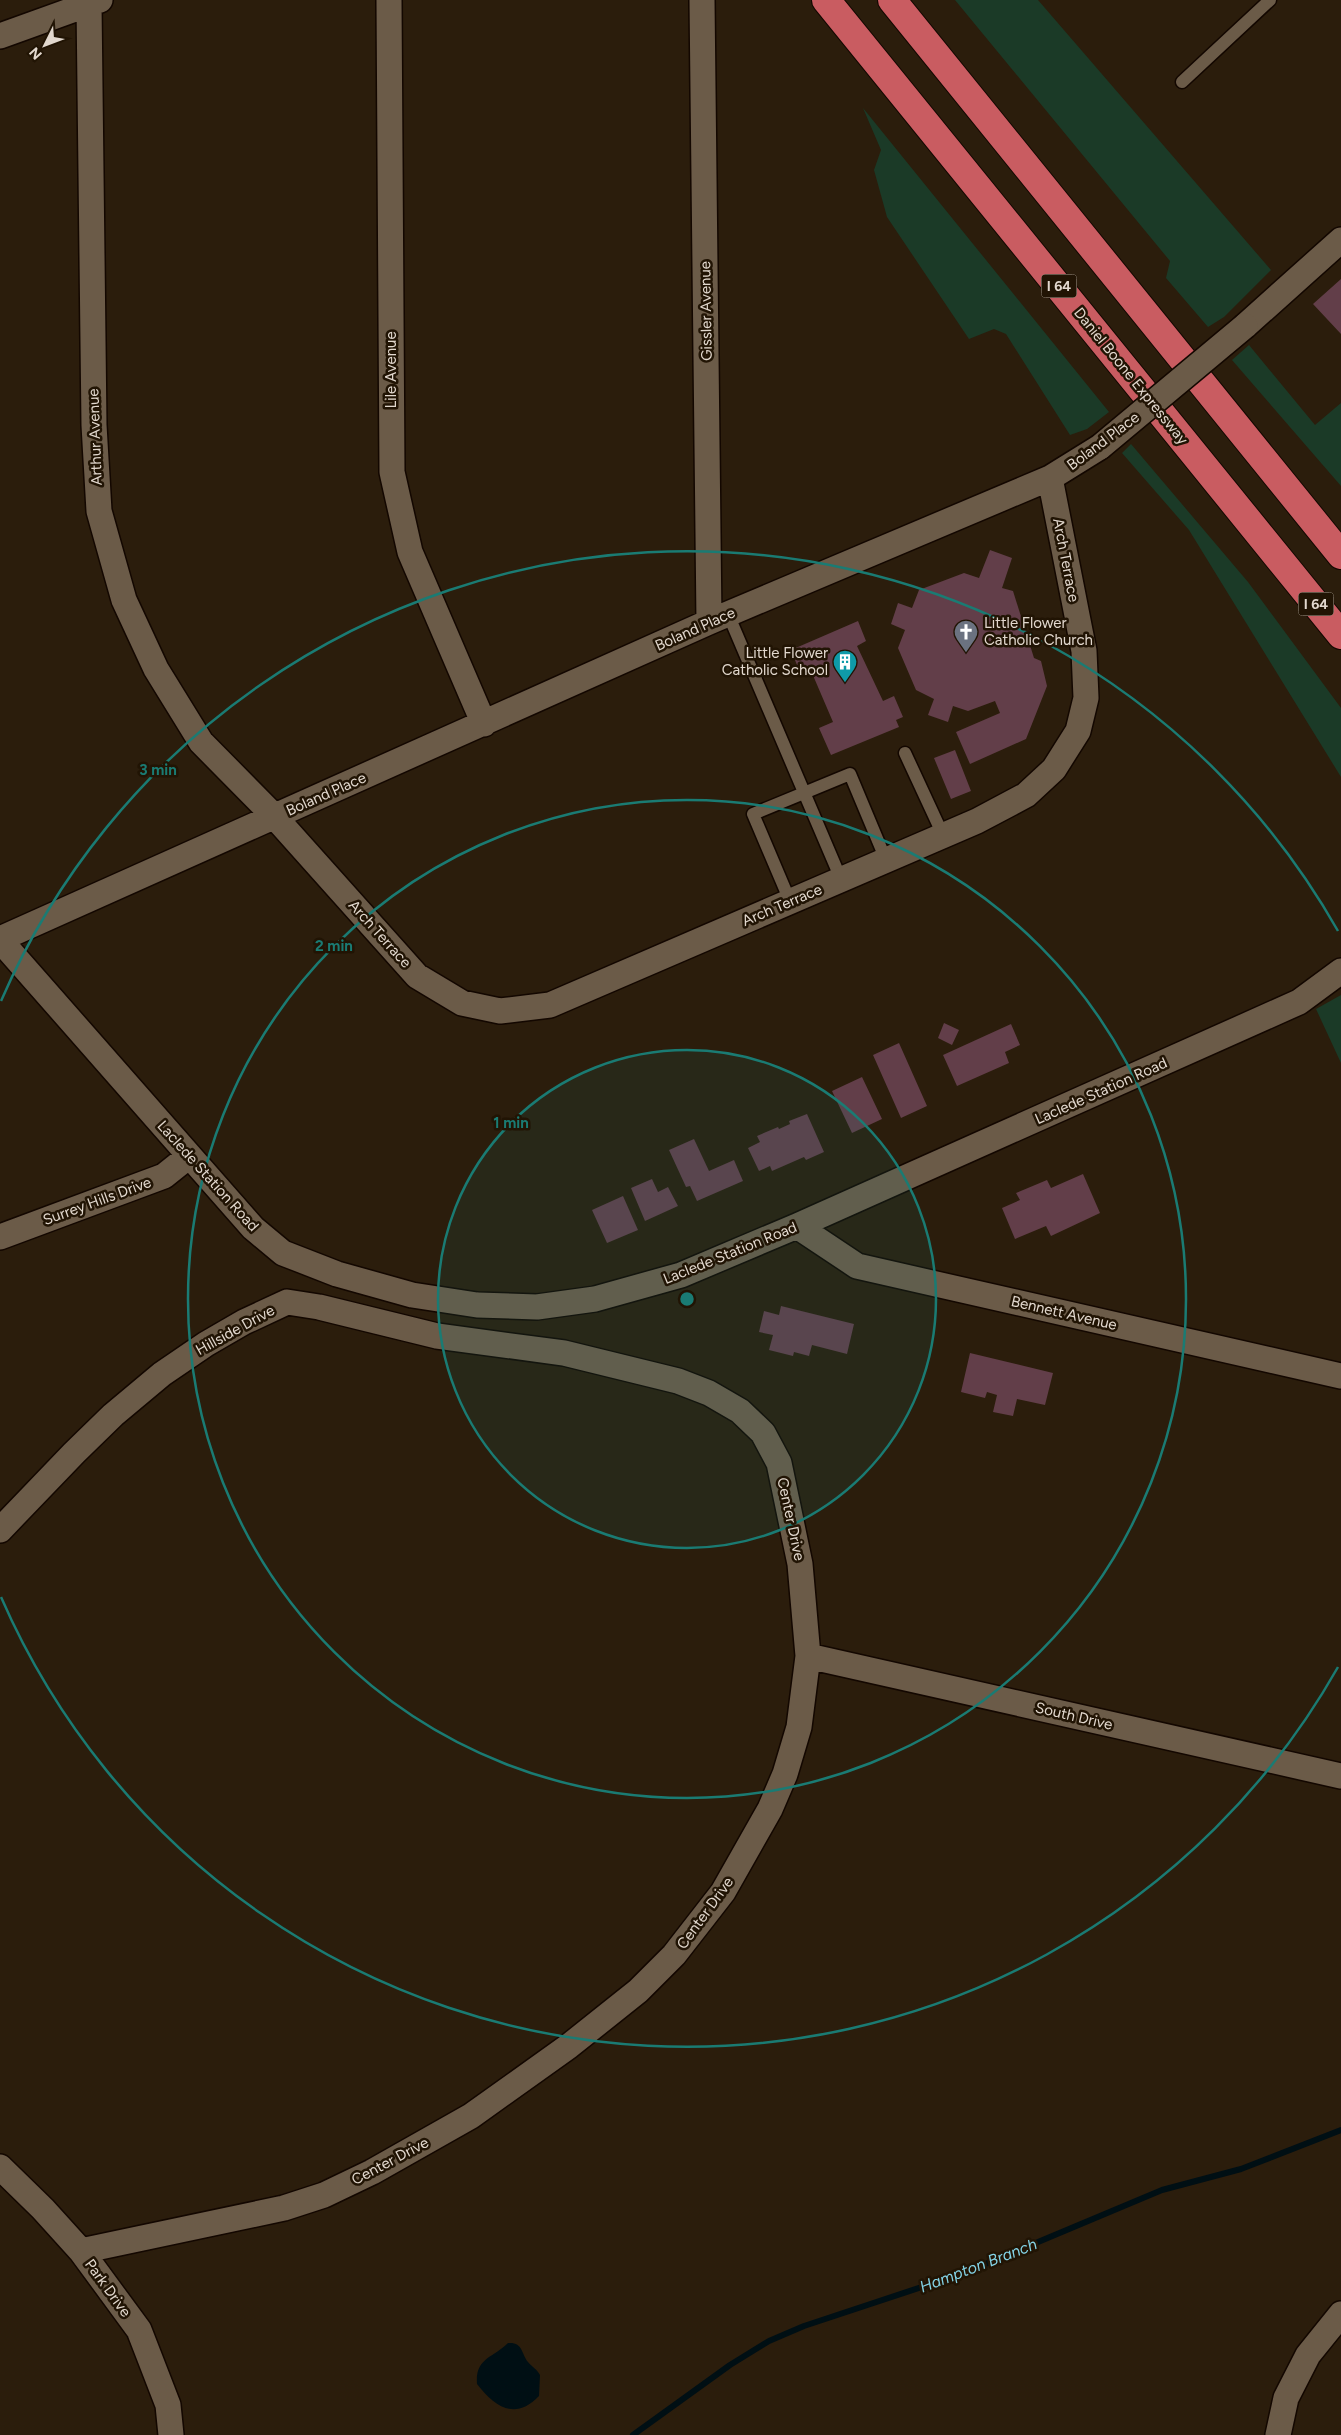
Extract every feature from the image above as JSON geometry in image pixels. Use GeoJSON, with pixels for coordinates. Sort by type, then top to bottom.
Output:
{"type":"FeatureCollection","features":[{"type":"Feature","properties":{"kind":"highway","name":"Daniel Boone Expressway"},"geometry":{"type":"LineString","coordinates":[[826,0],[1341,635]]}},
{"type":"Feature","properties":{"kind":"highway"},"geometry":{"type":"LineString","coordinates":[[892,0],[1341,555]]}},
{"type":"Feature","properties":{"kind":"street","name":"Lile Avenue"},"geometry":{"type":"LineString","coordinates":[[389,0],[392,472],[410,552],[484,724]]}},
{"type":"Feature","properties":{"kind":"street","name":"Gissler Avenue"},"geometry":{"type":"LineString","coordinates":[[702,0],[719,618]]}},
{"type":"Feature","properties":{"kind":"street"},"geometry":{"type":"LineString","coordinates":[[0,36],[94,2]]}},
{"type":"Feature","properties":{"kind":"street","name":"Arthur Avenue"},"geometry":{"type":"LineString","coordinates":[[94,2],[94,425],[98,511],[124,600],[156,669],[201,742],[274,816]]}},
{"type":"Feature","properties":{"kind":"street","name":"Boland Place"},"geometry":{"type":"LineString","coordinates":[[0,940],[719,618],[1050,478],[1100,447],[1245,326],[1341,240]]}},
{"type":"Feature","properties":{"kind":"street","name":"Arch Terrace"},"geometry":{"type":"LineString","coordinates":[[274,816],[417,976],[462,1003],[500,1011],[550,1005],[886,860],[1026,795],[1054,769],[1078,731],[1086,698],[1084,651],[1050,478]]}},
{"type":"Feature","properties":{"kind":"street","name":"Laclede Station Road"},"geometry":{"type":"LineString","coordinates":[[0,940],[253,1228],[283,1253],[336,1274],[412,1295],[477,1305],[537,1307],[595,1299],[681,1276],[1299,1002],[1341,971]]}},
{"type":"Feature","properties":{"kind":"street","name":"Surrey Hills Drive"},"geometry":{"type":"LineString","coordinates":[[0,1237],[164,1176],[189,1156]]}},
{"type":"Feature","properties":{"kind":"street","name":"Bennett Avenue"},"geometry":{"type":"LineString","coordinates":[[797,1226],[857,1266],[1341,1376]]}},
{"type":"Feature","properties":{"kind":"street","name":"Hillside Drive"},"geometry":{"type":"LineString","coordinates":[[0,1530],[113,1415],[162,1374],[236,1326],[287,1302],[319,1307],[437,1336],[564,1353]]}},
{"type":"Feature","properties":{"kind":"street","name":"Center Drive"},"geometry":{"type":"LineString","coordinates":[[81,2251],[284,2208],[324,2195],[372,2172],[471,2116],[569,2046],[638,1991],[674,1955],[723,1892],[770,1809],[785,1774],[799,1727],[808,1656],[800,1564],[779,1463],[763,1434],[740,1411],[709,1394],[678,1382],[564,1353]]}},
{"type":"Feature","properties":{"kind":"street","name":"South Drive"},"geometry":{"type":"LineString","coordinates":[[808,1656],[1341,1776]]}},
{"type":"Feature","properties":{"kind":"street","name":"Park Drive"},"geometry":{"type":"LineString","coordinates":[[0,2167],[43,2209],[81,2251],[139,2330],[168,2404],[171,2435]]}},
{"type":"Feature","properties":{"kind":"street"},"geometry":{"type":"LineString","coordinates":[[1278,2435],[1286,2398],[1308,2355],[1341,2314]]}},
{"type":"Feature","properties":{"kind":"lane"},"geometry":{"type":"LineString","coordinates":[[1182,82],[1270,0]]}},
{"type":"Feature","properties":{"kind":"lane"},"geometry":{"type":"LineString","coordinates":[[719,618],[804,792],[841,879]]}},
{"type":"Feature","properties":{"kind":"lane"},"geometry":{"type":"LineString","coordinates":[[905,752],[943,835]]}},
{"type":"Feature","properties":{"kind":"lane"},"geometry":{"type":"LineString","coordinates":[[790,901],[754,814],[804,792],[850,774],[886,860]]}},
{"type":"Feature","properties":{"kind":"green space"},"geometry":{"type":"Polygon","coordinates":[[[955,0],[1038,0],[1271,270],[1224,317],[1208,327],[1166,278],[1170,261],[955,0]]]}},
{"type":"Feature","properties":{"kind":"green space"},"geometry":{"type":"Polygon","coordinates":[[[863,108],[1109,412],[1087,429],[1070,435],[1006,334],[994,329],[969,339],[887,217],[874,170],[881,150],[863,108]]]}},
{"type":"Feature","properties":{"kind":"green space"},"geometry":{"type":"Polygon","coordinates":[[[1249,345],[1315,425],[1341,403],[1341,486],[1232,360],[1249,345]]]}},
{"type":"Feature","properties":{"kind":"green space"},"geometry":{"type":"Polygon","coordinates":[[[1131,444],[1248,582],[1341,708],[1341,777],[1189,530],[1122,453],[1131,444]]]}},
{"type":"Feature","properties":{"kind":"green space"},"geometry":{"type":"Polygon","coordinates":[[[1341,995],[1341,1063],[1316,1009],[1341,995]]]}},
{"type":"Feature","properties":{"kind":"shaded area"},"geometry":{"type":"Polygon","coordinates":[[[508,2343],[519,2346],[528,2362],[540,2375],[539,2396],[522,2408],[506,2408],[498,2404],[477,2384],[477,2375],[482,2364],[508,2343]]]}},
{"type":"Feature","properties":{"kind":"building"},"geometry":{"type":"Polygon","coordinates":[[[1341,279],[1341,334],[1313,304],[1341,279]]]}},
{"type":"Feature","properties":{"kind":"building","name":"Little Flower Catholic Church"},"geometry":{"type":"Polygon","coordinates":[[[990,550],[1012,558],[1002,588],[1013,591],[1034,658],[1041,661],[1047,686],[1026,739],[970,764],[956,732],[1000,713],[995,701],[968,711],[953,706],[948,722],[928,715],[934,699],[916,690],[898,648],[905,630],[891,624],[898,603],[912,608],[919,590],[964,573],[979,578],[990,550]]]}},
{"type":"Feature","properties":{"kind":"building","name":"Little Flower Catholic School"},"geometry":{"type":"Polygon","coordinates":[[[858,621],[866,641],[857,646],[883,701],[894,696],[903,717],[896,720],[899,727],[831,755],[819,728],[833,722],[809,666],[799,670],[791,650],[858,621]]]}},
{"type":"Feature","properties":{"kind":"building"},"geometry":{"type":"Polygon","coordinates":[[[955,750],[971,791],[951,799],[934,758],[955,750]]]}},
{"type":"Feature","properties":{"kind":"building"},"geometry":{"type":"Polygon","coordinates":[[[944,1023],[959,1030],[952,1045],[938,1038],[944,1023]]]}},
{"type":"Feature","properties":{"kind":"building"},"geometry":{"type":"Polygon","coordinates":[[[1011,1024],[1020,1045],[1005,1052],[1009,1063],[957,1086],[943,1055],[1011,1024]]]}},
{"type":"Feature","properties":{"kind":"building"},"geometry":{"type":"Polygon","coordinates":[[[899,1043],[927,1106],[901,1118],[873,1055],[899,1043]]]}},
{"type":"Feature","properties":{"kind":"building"},"geometry":{"type":"Polygon","coordinates":[[[862,1077],[882,1119],[852,1133],[832,1091],[862,1077]]]}},
{"type":"Feature","properties":{"kind":"building"},"geometry":{"type":"Polygon","coordinates":[[[807,1114],[824,1152],[806,1160],[804,1157],[772,1171],[770,1166],[759,1171],[748,1148],[760,1142],[757,1136],[778,1127],[779,1129],[790,1124],[789,1121],[807,1114]]]}},
{"type":"Feature","properties":{"kind":"building"},"geometry":{"type":"Polygon","coordinates":[[[694,1139],[709,1171],[734,1160],[743,1181],[697,1201],[690,1186],[686,1187],[669,1150],[694,1139]]]}},
{"type":"Feature","properties":{"kind":"building"},"geometry":{"type":"Polygon","coordinates":[[[1083,1174],[1100,1213],[1051,1236],[1046,1226],[1015,1239],[1002,1208],[1020,1200],[1016,1193],[1047,1180],[1051,1188],[1083,1174]]]}},
{"type":"Feature","properties":{"kind":"building"},"geometry":{"type":"Polygon","coordinates":[[[652,1179],[658,1192],[668,1187],[678,1206],[645,1221],[631,1188],[652,1179]]]}},
{"type":"Feature","properties":{"kind":"building"},"geometry":{"type":"Polygon","coordinates":[[[623,1196],[638,1230],[607,1243],[592,1210],[623,1196]]]}},
{"type":"Feature","properties":{"kind":"building"},"geometry":{"type":"Polygon","coordinates":[[[781,1306],[854,1324],[847,1354],[812,1345],[809,1356],[794,1352],[793,1356],[769,1350],[773,1335],[759,1332],[764,1311],[779,1315],[781,1306]]]}},
{"type":"Feature","properties":{"kind":"building"},"geometry":{"type":"Polygon","coordinates":[[[970,1353],[1053,1373],[1045,1405],[1017,1399],[1013,1416],[993,1412],[997,1395],[987,1392],[985,1398],[961,1392],[970,1353]]]}},
{"type":"Feature","properties":{"kind":"waterway","name":"Hampton Branch"},"geometry":{"type":"LineString","coordinates":[[633,2435],[730,2365],[769,2341],[804,2326],[964,2273],[1162,2190],[1241,2169],[1341,2130]]}},
{"type":"Feature","properties":{"kind":"place","name":"Little Flower Catholic Church"},"geometry":{"type":"Point","coordinates":[966,653]}},
{"type":"Feature","properties":{"kind":"place","name":"Little Flower Catholic School"},"geometry":{"type":"Point","coordinates":[845,683]}}]}
